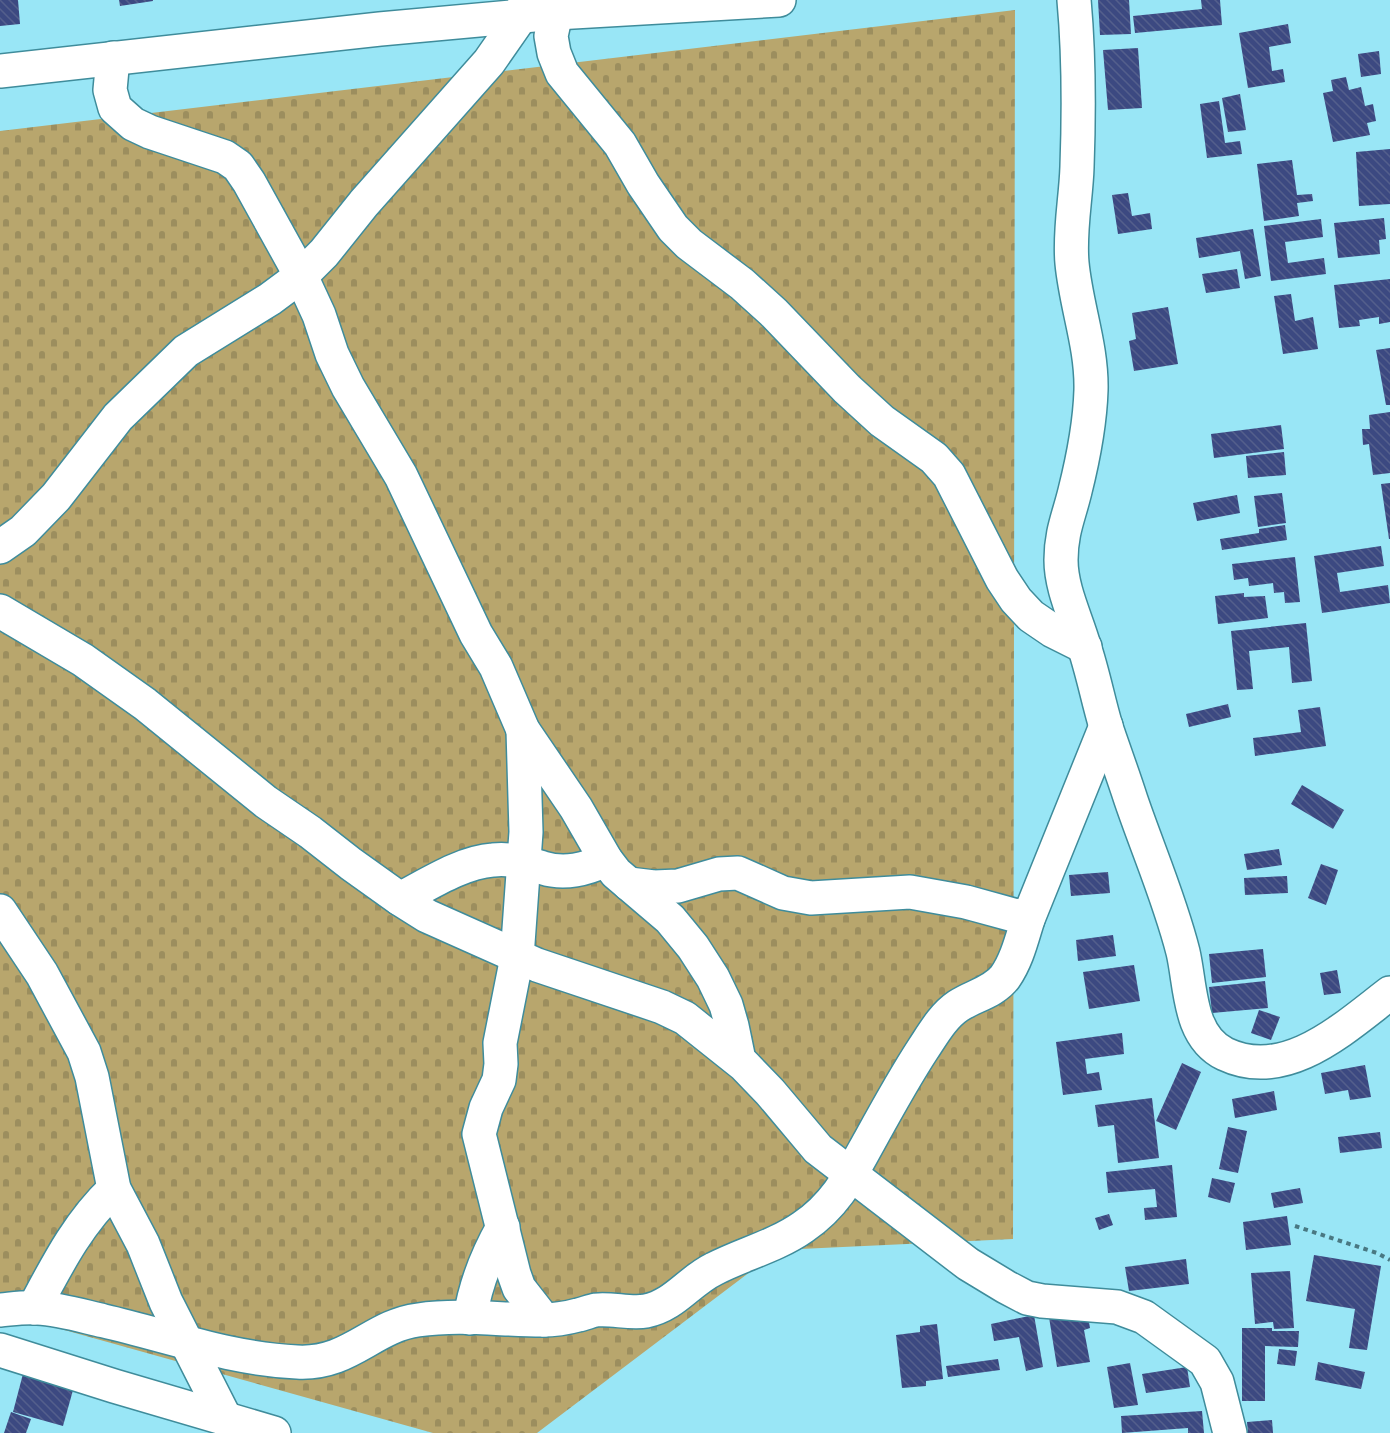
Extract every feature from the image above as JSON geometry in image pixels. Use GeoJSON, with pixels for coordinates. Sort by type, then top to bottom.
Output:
{"type":"FeatureCollection","features":[{"type":"Feature","properties":{"kind":"street"},"geometry":{"type":"LineString","coordinates":[[0,71],[380,29],[523,8],[556,13],[779,0]]}},
{"type":"Feature","properties":{"kind":"street"},"geometry":{"type":"LineString","coordinates":[[1074,0],[1078,109],[1072,262],[1089,354],[1091,390],[1075,493],[1063,527],[1060,562],[1065,587],[1085,647],[1106,726],[1168,902],[1183,952],[1196,1019],[1205,1038],[1224,1053],[1258,1064],[1296,1056],[1335,1035],[1390,993]]}},
{"type":"Feature","properties":{"kind":"street"},"geometry":{"type":"LineString","coordinates":[[0,547],[23,531],[56,497],[118,417],[186,351],[301,276],[489,62],[523,8]]}},
{"type":"Feature","properties":{"kind":"street"},"geometry":{"type":"LineString","coordinates":[[556,13],[550,36],[562,73],[620,144],[643,184],[673,228],[689,244],[742,284],[773,312],[847,389],[882,421],[934,458],[949,475],[1002,579],[1016,600],[1030,616],[1085,647]]}},
{"type":"Feature","properties":{"kind":"street"},"geometry":{"type":"LineString","coordinates":[[113,58],[110,90],[115,108],[133,124],[225,157],[238,166],[280,235],[301,276],[319,315],[332,354],[348,387],[401,476],[476,634],[496,667],[523,730],[576,808],[606,860],[629,884],[670,919],[698,955],[726,1005],[739,1060]]}},
{"type":"Feature","properties":{"kind":"street"},"geometry":{"type":"LineString","coordinates":[[0,611],[83,660],[145,704],[266,802],[400,899],[428,916],[517,957],[576,980],[662,1007],[685,1018],[739,1060],[770,1092],[818,1149],[968,1264],[1027,1298],[1117,1307],[1144,1317],[1205,1361],[1217,1382],[1230,1433]]}},
{"type":"Feature","properties":{"kind":"street"},"geometry":{"type":"LineString","coordinates":[[0,1310],[34,1308],[57,1310],[188,1344],[259,1359],[301,1363],[323,1362],[344,1355],[388,1330],[414,1320],[470,1318],[544,1320],[567,1318],[595,1310],[644,1311],[667,1303],[709,1272],[742,1255],[785,1239],[822,1212],[852,1175],[921,1052],[942,1021],[958,1006],[996,987],[1004,978],[1020,944],[1106,726]]}},
{"type":"Feature","properties":{"kind":"street"},"geometry":{"type":"LineString","coordinates":[[523,730],[526,862],[517,957],[501,1034],[499,1080],[486,1107],[479,1134],[506,1250],[519,1288],[544,1320]]}},
{"type":"Feature","properties":{"kind":"street"},"geometry":{"type":"LineString","coordinates":[[400,899],[473,863],[493,860],[526,862],[545,869],[569,872],[588,868],[606,860]]}},
{"type":"Feature","properties":{"kind":"street"},"geometry":{"type":"LineString","coordinates":[[629,884],[654,887],[678,886],[719,874],[738,873],[783,893],[811,898],[910,892],[966,902],[1028,919]]}},
{"type":"Feature","properties":{"kind":"street"},"geometry":{"type":"LineString","coordinates":[[0,911],[42,974],[84,1052],[92,1077],[114,1189],[143,1244],[166,1302],[226,1420]]}},
{"type":"Feature","properties":{"kind":"street"},"geometry":{"type":"LineString","coordinates":[[34,1308],[79,1228],[95,1207],[114,1189]]}},
{"type":"Feature","properties":{"kind":"street"},"geometry":{"type":"LineString","coordinates":[[470,1318],[480,1275],[502,1227]]}},
{"type":"Feature","properties":{"kind":"street"},"geometry":{"type":"LineString","coordinates":[[0,1350],[274,1433]]}},
{"type":"Feature","properties":{"kind":"path"},"geometry":{"type":"LineString","coordinates":[[1295,1226],[1337,1238],[1390,1260]]}},
{"type":"Feature","properties":{"kind":"green space"},"geometry":{"type":"Polygon","coordinates":[[[1015,10],[1013,1239],[779,1250],[537,1433],[433,1433],[0,1312],[0,131],[1015,10]]]}},
{"type":"Feature","properties":{"kind":"building"},"geometry":{"type":"Polygon","coordinates":[[[0,0],[18,0],[20,24],[0,26],[0,0]]]}},
{"type":"Feature","properties":{"kind":"building"},"geometry":{"type":"Polygon","coordinates":[[[119,0],[153,0],[153,1],[120,6],[119,0]]]}},
{"type":"Feature","properties":{"kind":"building"},"geometry":{"type":"Polygon","coordinates":[[[1098,0],[1129,0],[1131,34],[1100,35],[1098,0]]]}},
{"type":"Feature","properties":{"kind":"building"},"geometry":{"type":"Polygon","coordinates":[[[1201,0],[1220,0],[1222,25],[1135,33],[1133,16],[1202,9],[1201,0]]]}},
{"type":"Feature","properties":{"kind":"building"},"geometry":{"type":"Polygon","coordinates":[[[1288,24],[1291,43],[1269,47],[1272,71],[1283,69],[1285,82],[1248,88],[1239,33],[1288,24]]]}},
{"type":"Feature","properties":{"kind":"building"},"geometry":{"type":"Polygon","coordinates":[[[1138,48],[1142,108],[1108,110],[1103,50],[1138,48]]]}},
{"type":"Feature","properties":{"kind":"building"},"geometry":{"type":"Polygon","coordinates":[[[1379,51],[1381,74],[1361,77],[1358,54],[1379,51]]]}},
{"type":"Feature","properties":{"kind":"building"},"geometry":{"type":"Polygon","coordinates":[[[1346,77],[1349,90],[1361,87],[1365,106],[1373,104],[1376,121],[1367,123],[1370,135],[1333,142],[1323,93],[1333,91],[1331,80],[1346,77]]]}},
{"type":"Feature","properties":{"kind":"building"},"geometry":{"type":"Polygon","coordinates":[[[1240,94],[1246,130],[1228,132],[1222,98],[1240,94]]]}},
{"type":"Feature","properties":{"kind":"building"},"geometry":{"type":"Polygon","coordinates":[[[1219,101],[1225,143],[1240,141],[1242,154],[1207,158],[1200,104],[1219,101]]]}},
{"type":"Feature","properties":{"kind":"building"},"geometry":{"type":"Polygon","coordinates":[[[1390,149],[1390,204],[1359,206],[1356,152],[1390,149]]]}},
{"type":"Feature","properties":{"kind":"building"},"geometry":{"type":"Polygon","coordinates":[[[1292,160],[1297,195],[1312,194],[1313,201],[1297,203],[1299,216],[1264,221],[1257,164],[1292,160]]]}},
{"type":"Feature","properties":{"kind":"building"},"geometry":{"type":"Polygon","coordinates":[[[1128,193],[1132,216],[1150,213],[1152,229],[1118,234],[1112,195],[1128,193]]]}},
{"type":"Feature","properties":{"kind":"building"},"geometry":{"type":"Polygon","coordinates":[[[1384,218],[1386,239],[1379,240],[1380,254],[1338,258],[1334,223],[1384,218]]]}},
{"type":"Feature","properties":{"kind":"building"},"geometry":{"type":"Polygon","coordinates":[[[1321,219],[1323,237],[1285,242],[1288,263],[1324,258],[1326,274],[1271,281],[1264,226],[1321,219]]]}},
{"type":"Feature","properties":{"kind":"building"},"geometry":{"type":"Polygon","coordinates":[[[1253,229],[1261,276],[1245,279],[1240,251],[1199,258],[1196,238],[1253,229]]]}},
{"type":"Feature","properties":{"kind":"building"},"geometry":{"type":"Polygon","coordinates":[[[1237,269],[1240,288],[1206,293],[1202,274],[1237,269]]]}},
{"type":"Feature","properties":{"kind":"building"},"geometry":{"type":"Polygon","coordinates":[[[1390,279],[1390,322],[1379,324],[1379,317],[1359,320],[1360,326],[1339,328],[1334,285],[1390,279]]]}},
{"type":"Feature","properties":{"kind":"building"},"geometry":{"type":"Polygon","coordinates":[[[1291,294],[1295,321],[1313,317],[1318,349],[1283,354],[1274,296],[1291,294]]]}},
{"type":"Feature","properties":{"kind":"building"},"geometry":{"type":"Polygon","coordinates":[[[1168,307],[1178,364],[1134,371],[1129,341],[1136,339],[1132,313],[1168,307]]]}},
{"type":"Feature","properties":{"kind":"building"},"geometry":{"type":"Polygon","coordinates":[[[1390,348],[1390,405],[1386,405],[1376,350],[1390,348]]]}},
{"type":"Feature","properties":{"kind":"building"},"geometry":{"type":"Polygon","coordinates":[[[1390,412],[1390,473],[1373,475],[1369,444],[1363,445],[1362,429],[1370,429],[1369,415],[1390,412]]]}},
{"type":"Feature","properties":{"kind":"building"},"geometry":{"type":"Polygon","coordinates":[[[1281,425],[1284,449],[1214,458],[1211,434],[1281,425]]]}},
{"type":"Feature","properties":{"kind":"building"},"geometry":{"type":"Polygon","coordinates":[[[1284,452],[1286,475],[1248,478],[1246,456],[1284,452]]]}},
{"type":"Feature","properties":{"kind":"building"},"geometry":{"type":"Polygon","coordinates":[[[1390,483],[1390,539],[1389,539],[1381,484],[1390,483]]]}},
{"type":"Feature","properties":{"kind":"building"},"geometry":{"type":"Polygon","coordinates":[[[1282,493],[1286,523],[1258,527],[1254,496],[1282,493]]]}},
{"type":"Feature","properties":{"kind":"building"},"geometry":{"type":"Polygon","coordinates":[[[1237,495],[1240,513],[1197,521],[1193,503],[1237,495]]]}},
{"type":"Feature","properties":{"kind":"building"},"geometry":{"type":"Polygon","coordinates":[[[1285,525],[1287,540],[1222,550],[1220,539],[1259,533],[1259,529],[1285,525]]]}},
{"type":"Feature","properties":{"kind":"building"},"geometry":{"type":"Polygon","coordinates":[[[1381,546],[1384,566],[1337,573],[1340,592],[1388,585],[1390,603],[1322,613],[1314,556],[1381,546]]]}},
{"type":"Feature","properties":{"kind":"building"},"geometry":{"type":"Polygon","coordinates":[[[1295,557],[1300,602],[1285,603],[1284,592],[1274,593],[1273,583],[1249,586],[1248,578],[1234,580],[1232,564],[1295,557]]]}},
{"type":"Feature","properties":{"kind":"building"},"geometry":{"type":"Polygon","coordinates":[[[1244,593],[1244,597],[1265,596],[1268,618],[1218,624],[1215,596],[1244,593]]]}},
{"type":"Feature","properties":{"kind":"building"},"geometry":{"type":"Polygon","coordinates":[[[1306,623],[1312,681],[1292,683],[1289,647],[1249,651],[1253,689],[1237,690],[1231,631],[1306,623]]]}},
{"type":"Feature","properties":{"kind":"building"},"geometry":{"type":"Polygon","coordinates":[[[1228,704],[1231,717],[1189,727],[1186,714],[1228,704]]]}},
{"type":"Feature","properties":{"kind":"building"},"geometry":{"type":"Polygon","coordinates":[[[1320,707],[1326,746],[1255,756],[1253,738],[1301,732],[1298,710],[1320,707]]]}},
{"type":"Feature","properties":{"kind":"building"},"geometry":{"type":"Polygon","coordinates":[[[1302,785],[1344,810],[1333,829],[1291,804],[1302,785]]]}},
{"type":"Feature","properties":{"kind":"building"},"geometry":{"type":"Polygon","coordinates":[[[1279,849],[1282,865],[1247,870],[1244,854],[1279,849]]]}},
{"type":"Feature","properties":{"kind":"building"},"geometry":{"type":"Polygon","coordinates":[[[1321,864],[1338,870],[1326,905],[1308,898],[1321,864]]]}},
{"type":"Feature","properties":{"kind":"building"},"geometry":{"type":"Polygon","coordinates":[[[1108,872],[1110,893],[1071,896],[1069,875],[1108,872]]]}},
{"type":"Feature","properties":{"kind":"building"},"geometry":{"type":"Polygon","coordinates":[[[1287,876],[1288,893],[1245,895],[1244,878],[1287,876]]]}},
{"type":"Feature","properties":{"kind":"building"},"geometry":{"type":"Polygon","coordinates":[[[1113,935],[1116,956],[1078,961],[1076,940],[1113,935]]]}},
{"type":"Feature","properties":{"kind":"building"},"geometry":{"type":"Polygon","coordinates":[[[1263,949],[1266,977],[1212,983],[1209,954],[1263,949]]]}},
{"type":"Feature","properties":{"kind":"building"},"geometry":{"type":"Polygon","coordinates":[[[1134,965],[1140,1001],[1089,1009],[1083,972],[1134,965]]]}},
{"type":"Feature","properties":{"kind":"building"},"geometry":{"type":"Polygon","coordinates":[[[1337,970],[1341,993],[1324,995],[1320,973],[1337,970]]]}},
{"type":"Feature","properties":{"kind":"building"},"geometry":{"type":"Polygon","coordinates":[[[1265,981],[1268,1008],[1212,1013],[1209,987],[1265,981]]]}},
{"type":"Feature","properties":{"kind":"building"},"geometry":{"type":"Polygon","coordinates":[[[1259,1010],[1280,1017],[1271,1040],[1251,1033],[1259,1010]]]}},
{"type":"Feature","properties":{"kind":"building"},"geometry":{"type":"Polygon","coordinates":[[[1122,1033],[1124,1054],[1085,1059],[1087,1074],[1099,1072],[1102,1090],[1063,1095],[1056,1042],[1122,1033]]]}},
{"type":"Feature","properties":{"kind":"building"},"geometry":{"type":"Polygon","coordinates":[[[1182,1063],[1201,1072],[1176,1130],[1156,1121],[1182,1063]]]}},
{"type":"Feature","properties":{"kind":"building"},"geometry":{"type":"Polygon","coordinates":[[[1365,1065],[1371,1097],[1350,1100],[1348,1090],[1325,1094],[1321,1073],[1365,1065]]]}},
{"type":"Feature","properties":{"kind":"building"},"geometry":{"type":"Polygon","coordinates":[[[1274,1091],[1277,1110],[1235,1118],[1232,1099],[1274,1091]]]}},
{"type":"Feature","properties":{"kind":"building"},"geometry":{"type":"Polygon","coordinates":[[[1152,1098],[1159,1158],[1118,1163],[1114,1125],[1098,1127],[1095,1105],[1152,1098]]]}},
{"type":"Feature","properties":{"kind":"building"},"geometry":{"type":"Polygon","coordinates":[[[1228,1127],[1247,1131],[1238,1173],[1219,1169],[1228,1127]]]}},
{"type":"Feature","properties":{"kind":"building"},"geometry":{"type":"Polygon","coordinates":[[[1380,1132],[1382,1148],[1340,1153],[1338,1137],[1380,1132]]]}},
{"type":"Feature","properties":{"kind":"building"},"geometry":{"type":"Polygon","coordinates":[[[1172,1165],[1177,1217],[1145,1220],[1144,1208],[1157,1207],[1155,1189],[1108,1193],[1106,1172],[1172,1165]]]}},
{"type":"Feature","properties":{"kind":"building"},"geometry":{"type":"Polygon","coordinates":[[[1212,1178],[1235,1183],[1230,1203],[1208,1197],[1212,1178]]]}},
{"type":"Feature","properties":{"kind":"building"},"geometry":{"type":"Polygon","coordinates":[[[1300,1188],[1303,1203],[1274,1208],[1271,1193],[1300,1188]]]}},
{"type":"Feature","properties":{"kind":"building"},"geometry":{"type":"Polygon","coordinates":[[[1109,1214],[1113,1225],[1099,1230],[1095,1218],[1109,1214]]]}},
{"type":"Feature","properties":{"kind":"building"},"geometry":{"type":"Polygon","coordinates":[[[1287,1216],[1291,1245],[1246,1250],[1243,1222],[1287,1216]]]}},
{"type":"Feature","properties":{"kind":"building"},"geometry":{"type":"Polygon","coordinates":[[[1314,1255],[1381,1266],[1367,1350],[1349,1348],[1355,1309],[1306,1301],[1314,1255]]]}},
{"type":"Feature","properties":{"kind":"building"},"geometry":{"type":"Polygon","coordinates":[[[1186,1259],[1189,1284],[1129,1291],[1125,1267],[1186,1259]]]}},
{"type":"Feature","properties":{"kind":"building"},"geometry":{"type":"Polygon","coordinates":[[[1290,1271],[1294,1328],[1274,1329],[1273,1322],[1255,1324],[1251,1273],[1290,1271]]]}},
{"type":"Feature","properties":{"kind":"building"},"geometry":{"type":"Polygon","coordinates":[[[1086,1305],[1090,1328],[1084,1330],[1090,1362],[1057,1367],[1048,1311],[1086,1305]]]}},
{"type":"Feature","properties":{"kind":"building"},"geometry":{"type":"Polygon","coordinates":[[[1034,1315],[1043,1367],[1026,1371],[1019,1337],[994,1341],[991,1324],[1034,1315]]]}},
{"type":"Feature","properties":{"kind":"building"},"geometry":{"type":"Polygon","coordinates":[[[937,1324],[943,1379],[926,1381],[926,1386],[902,1388],[896,1335],[920,1332],[920,1326],[937,1324]]]}},
{"type":"Feature","properties":{"kind":"building"},"geometry":{"type":"Polygon","coordinates":[[[1242,1328],[1299,1331],[1298,1347],[1265,1346],[1265,1401],[1242,1401],[1242,1328]]]}},
{"type":"Feature","properties":{"kind":"building"},"geometry":{"type":"Polygon","coordinates":[[[1279,1349],[1297,1351],[1295,1366],[1277,1364],[1279,1349]]]}},
{"type":"Feature","properties":{"kind":"building"},"geometry":{"type":"Polygon","coordinates":[[[998,1359],[1000,1370],[948,1377],[946,1366],[998,1359]]]}},
{"type":"Feature","properties":{"kind":"building"},"geometry":{"type":"Polygon","coordinates":[[[1318,1362],[1365,1372],[1361,1389],[1315,1380],[1318,1362]]]}},
{"type":"Feature","properties":{"kind":"building"},"geometry":{"type":"Polygon","coordinates":[[[1130,1363],[1138,1405],[1114,1408],[1107,1367],[1130,1363]]]}},
{"type":"Feature","properties":{"kind":"building"},"geometry":{"type":"Polygon","coordinates":[[[1187,1367],[1190,1387],[1146,1393],[1142,1374],[1187,1367]]]}},
{"type":"Feature","properties":{"kind":"building"},"geometry":{"type":"Polygon","coordinates":[[[24,1370],[75,1383],[63,1426],[13,1412],[24,1370]]]}},
{"type":"Feature","properties":{"kind":"building"},"geometry":{"type":"Polygon","coordinates":[[[1202,1411],[1204,1433],[1188,1433],[1188,1428],[1122,1433],[1121,1416],[1202,1411]]]}},
{"type":"Feature","properties":{"kind":"building"},"geometry":{"type":"Polygon","coordinates":[[[11,1412],[31,1419],[26,1433],[4,1433],[11,1412]]]}},
{"type":"Feature","properties":{"kind":"building"},"geometry":{"type":"Polygon","coordinates":[[[1272,1420],[1273,1433],[1248,1433],[1247,1422],[1272,1420]]]}}]}
